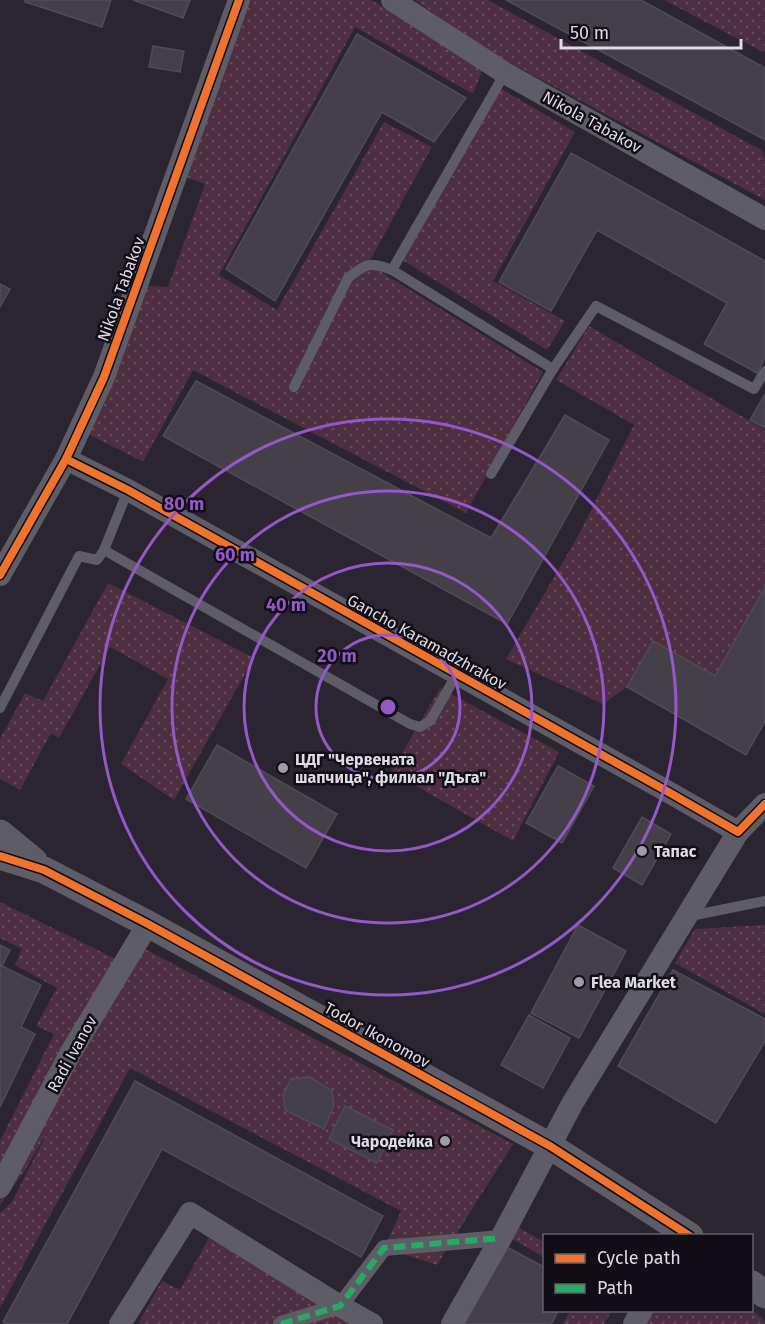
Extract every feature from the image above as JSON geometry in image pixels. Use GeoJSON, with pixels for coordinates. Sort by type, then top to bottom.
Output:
{"type":"FeatureCollection","features":[{"type":"Feature","properties":{"kind":"street","name":"Nikola Tabakov"},"geometry":{"type":"LineString","coordinates":[[0,575],[66,459],[104,377],[239,0]]}},
{"type":"Feature","properties":{"kind":"street","name":"Nikola Tabakov"},"geometry":{"type":"LineString","coordinates":[[392,0],[505,73],[765,219]]}},
{"type":"Feature","properties":{"kind":"street","name":"Gancho Karamadzhrakov"},"geometry":{"type":"LineString","coordinates":[[66,459],[128,490],[738,832]]}},
{"type":"Feature","properties":{"kind":"street"},"geometry":{"type":"LineString","coordinates":[[452,1324],[501,1238],[572,1104],[738,832],[765,804]]}},
{"type":"Feature","properties":{"kind":"street"},"geometry":{"type":"LineString","coordinates":[[0,833],[44,870]]}},
{"type":"Feature","properties":{"kind":"street"},"geometry":{"type":"LineString","coordinates":[[0,856],[44,870]]}},
{"type":"Feature","properties":{"kind":"street","name":"Todor Ikonomov"},"geometry":{"type":"LineString","coordinates":[[44,870],[148,924],[550,1146],[686,1234]]}},
{"type":"Feature","properties":{"kind":"street","name":"Radi Ivanov"},"geometry":{"type":"LineString","coordinates":[[0,1187],[71,1052],[148,924]]}},
{"type":"Feature","properties":{"kind":"street"},"geometry":{"type":"LineString","coordinates":[[120,1324],[190,1213],[372,1324]]}},
{"type":"Feature","properties":{"kind":"street"},"geometry":{"type":"LineString","coordinates":[[281,1324],[340,1306],[384,1248],[501,1238]]}},
{"type":"Feature","properties":{"kind":"street"},"geometry":{"type":"LineString","coordinates":[[753,1285],[765,1295]]}},
{"type":"Feature","properties":{"kind":"lane"},"geometry":{"type":"LineString","coordinates":[[392,270],[505,73]]}},
{"type":"Feature","properties":{"kind":"lane"},"geometry":{"type":"LineString","coordinates":[[294,387],[348,278],[361,267],[378,265],[392,270],[553,369]]}},
{"type":"Feature","properties":{"kind":"lane"},"geometry":{"type":"LineString","coordinates":[[491,474],[553,369],[596,306],[754,389],[765,370]]}},
{"type":"Feature","properties":{"kind":"lane"},"geometry":{"type":"LineString","coordinates":[[0,708],[79,556],[97,560],[104,550],[128,490]]}},
{"type":"Feature","properties":{"kind":"lane"},"geometry":{"type":"LineString","coordinates":[[104,550],[410,724],[420,727],[430,721],[457,674]]}},
{"type":"Feature","properties":{"kind":"lane"},"geometry":{"type":"LineString","coordinates":[[687,916],[765,901]]}},
{"type":"Feature","properties":{"kind":"shaded area"},"geometry":{"type":"Polygon","coordinates":[[[246,0],[371,0],[429,34],[482,71],[473,94],[355,27],[219,275],[277,310],[384,122],[432,147],[368,264],[543,372],[466,513],[193,370],[143,462],[88,434],[148,286],[168,287],[205,184],[183,176],[246,0]]]}},
{"type":"Feature","properties":{"kind":"shaded area"},"geometry":{"type":"Polygon","coordinates":[[[415,0],[488,0],[763,151],[765,200],[488,51],[415,0]]]}},
{"type":"Feature","properties":{"kind":"shaded area"},"geometry":{"type":"Polygon","coordinates":[[[664,0],[765,0],[765,53],[664,0]]]}},
{"type":"Feature","properties":{"kind":"shaded area"},"geometry":{"type":"Polygon","coordinates":[[[500,88],[575,132],[493,281],[565,321],[547,350],[401,259],[500,88]]]}},
{"type":"Feature","properties":{"kind":"shaded area"},"geometry":{"type":"Polygon","coordinates":[[[589,326],[765,430],[765,587],[715,676],[653,641],[627,687],[603,704],[506,659],[577,538],[634,425],[556,380],[589,326]]]}},
{"type":"Feature","properties":{"kind":"shaded area"},"geometry":{"type":"Polygon","coordinates":[[[108,583],[254,658],[174,800],[121,764],[168,679],[110,647],[59,738],[51,733],[20,790],[0,779],[0,739],[25,693],[43,701],[108,583]]]}},
{"type":"Feature","properties":{"kind":"shaded area"},"geometry":{"type":"Polygon","coordinates":[[[440,688],[559,752],[513,841],[391,772],[440,688]]]}},
{"type":"Feature","properties":{"kind":"shaded area"},"geometry":{"type":"Polygon","coordinates":[[[0,902],[132,967],[143,948],[513,1144],[437,1265],[384,1248],[401,1211],[130,1068],[0,1308],[0,1213],[12,1202],[50,1127],[24,1172],[0,1205],[0,1141],[54,1034],[36,1026],[57,988],[15,965],[22,949],[0,938],[0,902]]]}},
{"type":"Feature","properties":{"kind":"shaded area"},"geometry":{"type":"Polygon","coordinates":[[[765,925],[765,1014],[675,963],[695,929],[765,925]]]}},
{"type":"Feature","properties":{"kind":"shaded area"},"geometry":{"type":"Polygon","coordinates":[[[516,1226],[543,1241],[543,1256],[509,1237],[516,1226]]]}},
{"type":"Feature","properties":{"kind":"shaded area"},"geometry":{"type":"Polygon","coordinates":[[[209,1238],[366,1324],[138,1324],[162,1281],[180,1290],[209,1238]]]}},
{"type":"Feature","properties":{"kind":"shaded area"},"geometry":{"type":"Polygon","coordinates":[[[753,1311],[765,1321],[765,1324],[630,1324],[637,1312],[753,1311]]]}},
{"type":"Feature","properties":{"kind":"shaded area"},"geometry":{"type":"Polygon","coordinates":[[[569,1312],[611,1312],[604,1324],[563,1324],[569,1312]]]}},
{"type":"Feature","properties":{"kind":"building"},"geometry":{"type":"Polygon","coordinates":[[[25,0],[111,0],[102,27],[25,2],[25,0]]]}},
{"type":"Feature","properties":{"kind":"building"},"geometry":{"type":"Polygon","coordinates":[[[133,0],[190,0],[183,18],[133,0]]]}},
{"type":"Feature","properties":{"kind":"building"},"geometry":{"type":"Polygon","coordinates":[[[506,0],[641,0],[765,68],[765,140],[506,0]]]}},
{"type":"Feature","properties":{"kind":"building"},"geometry":{"type":"Polygon","coordinates":[[[357,34],[466,98],[434,142],[382,112],[275,301],[226,269],[357,34]]]}},
{"type":"Feature","properties":{"kind":"building"},"geometry":{"type":"Polygon","coordinates":[[[153,46],[184,51],[180,72],[149,67],[153,46]]]}},
{"type":"Feature","properties":{"kind":"building"},"geometry":{"type":"Polygon","coordinates":[[[571,153],[765,261],[765,358],[757,373],[704,344],[727,303],[597,230],[551,311],[499,282],[571,153]]]}},
{"type":"Feature","properties":{"kind":"building"},"geometry":{"type":"Polygon","coordinates":[[[0,284],[10,289],[0,307],[0,284]]]}},
{"type":"Feature","properties":{"kind":"building"},"geometry":{"type":"Polygon","coordinates":[[[196,381],[491,538],[565,415],[609,440],[507,624],[163,436],[196,381]]]}},
{"type":"Feature","properties":{"kind":"building"},"geometry":{"type":"Polygon","coordinates":[[[765,394],[765,428],[750,420],[765,394]]]}},
{"type":"Feature","properties":{"kind":"building"},"geometry":{"type":"Polygon","coordinates":[[[765,587],[765,721],[746,755],[627,687],[653,641],[715,676],[765,587]]]}},
{"type":"Feature","properties":{"kind":"building"},"geometry":{"type":"Polygon","coordinates":[[[217,745],[337,814],[306,868],[186,799],[217,745]]]}},
{"type":"Feature","properties":{"kind":"building"},"geometry":{"type":"Polygon","coordinates":[[[558,766],[594,786],[562,843],[526,823],[558,766]]]}},
{"type":"Feature","properties":{"kind":"building","name":"Тапас"},"geometry":{"type":"Polygon","coordinates":[[[642,817],[671,834],[642,885],[613,868],[642,817]]]}},
{"type":"Feature","properties":{"kind":"building","name":"Flea Market"},"geometry":{"type":"Polygon","coordinates":[[[578,925],[626,951],[579,1038],[531,1013],[578,925]]]}},
{"type":"Feature","properties":{"kind":"building"},"geometry":{"type":"Polygon","coordinates":[[[0,945],[10,950],[2,966],[41,985],[21,1027],[35,1034],[0,1107],[0,945]]]}},
{"type":"Feature","properties":{"kind":"building"},"geometry":{"type":"Polygon","coordinates":[[[673,970],[765,1019],[765,1041],[716,1123],[618,1066],[673,970]]]}},
{"type":"Feature","properties":{"kind":"building"},"geometry":{"type":"Polygon","coordinates":[[[529,1015],[570,1038],[543,1088],[501,1065],[529,1015]]]}},
{"type":"Feature","properties":{"kind":"building"},"geometry":{"type":"Polygon","coordinates":[[[310,1077],[332,1091],[334,1105],[324,1129],[285,1110],[283,1095],[291,1079],[310,1077]]]}},
{"type":"Feature","properties":{"kind":"building"},"geometry":{"type":"Polygon","coordinates":[[[135,1081],[383,1216],[361,1257],[162,1149],[67,1324],[7,1324],[3,1322],[135,1081]]]}},
{"type":"Feature","properties":{"kind":"building"},"geometry":{"type":"Polygon","coordinates":[[[345,1106],[393,1130],[377,1163],[329,1139],[345,1106]]]}},
{"type":"Feature","properties":{"kind":"building"},"geometry":{"type":"Polygon","coordinates":[[[503,1245],[543,1266],[543,1312],[558,1312],[551,1324],[461,1324],[503,1245]]]}},
{"type":"Feature","properties":{"kind":"marked path"},"geometry":{"type":"LineString","coordinates":[[281,1324],[340,1306],[384,1248],[501,1238]]}},
{"type":"Feature","properties":{"kind":"cycle path"},"geometry":{"type":"LineString","coordinates":[[0,575],[66,459],[104,377],[239,0]]}},
{"type":"Feature","properties":{"kind":"cycle path"},"geometry":{"type":"LineString","coordinates":[[66,459],[128,490],[738,832],[765,804]]}},
{"type":"Feature","properties":{"kind":"cycle path"},"geometry":{"type":"LineString","coordinates":[[0,856],[44,870],[148,924],[550,1146],[687,1234]]}},
{"type":"Feature","properties":{"kind":"place","name":"ЦДГ \"Червената шапчица\", филиал \"Дъга\""},"geometry":{"type":"Point","coordinates":[283,768]}},
{"type":"Feature","properties":{"kind":"place","name":"Тапас"},"geometry":{"type":"Point","coordinates":[642,851]}},
{"type":"Feature","properties":{"kind":"place","name":"Flea Market"},"geometry":{"type":"Point","coordinates":[579,982]}},
{"type":"Feature","properties":{"kind":"place","name":"Чародейка"},"geometry":{"type":"Point","coordinates":[445,1141]}}]}
